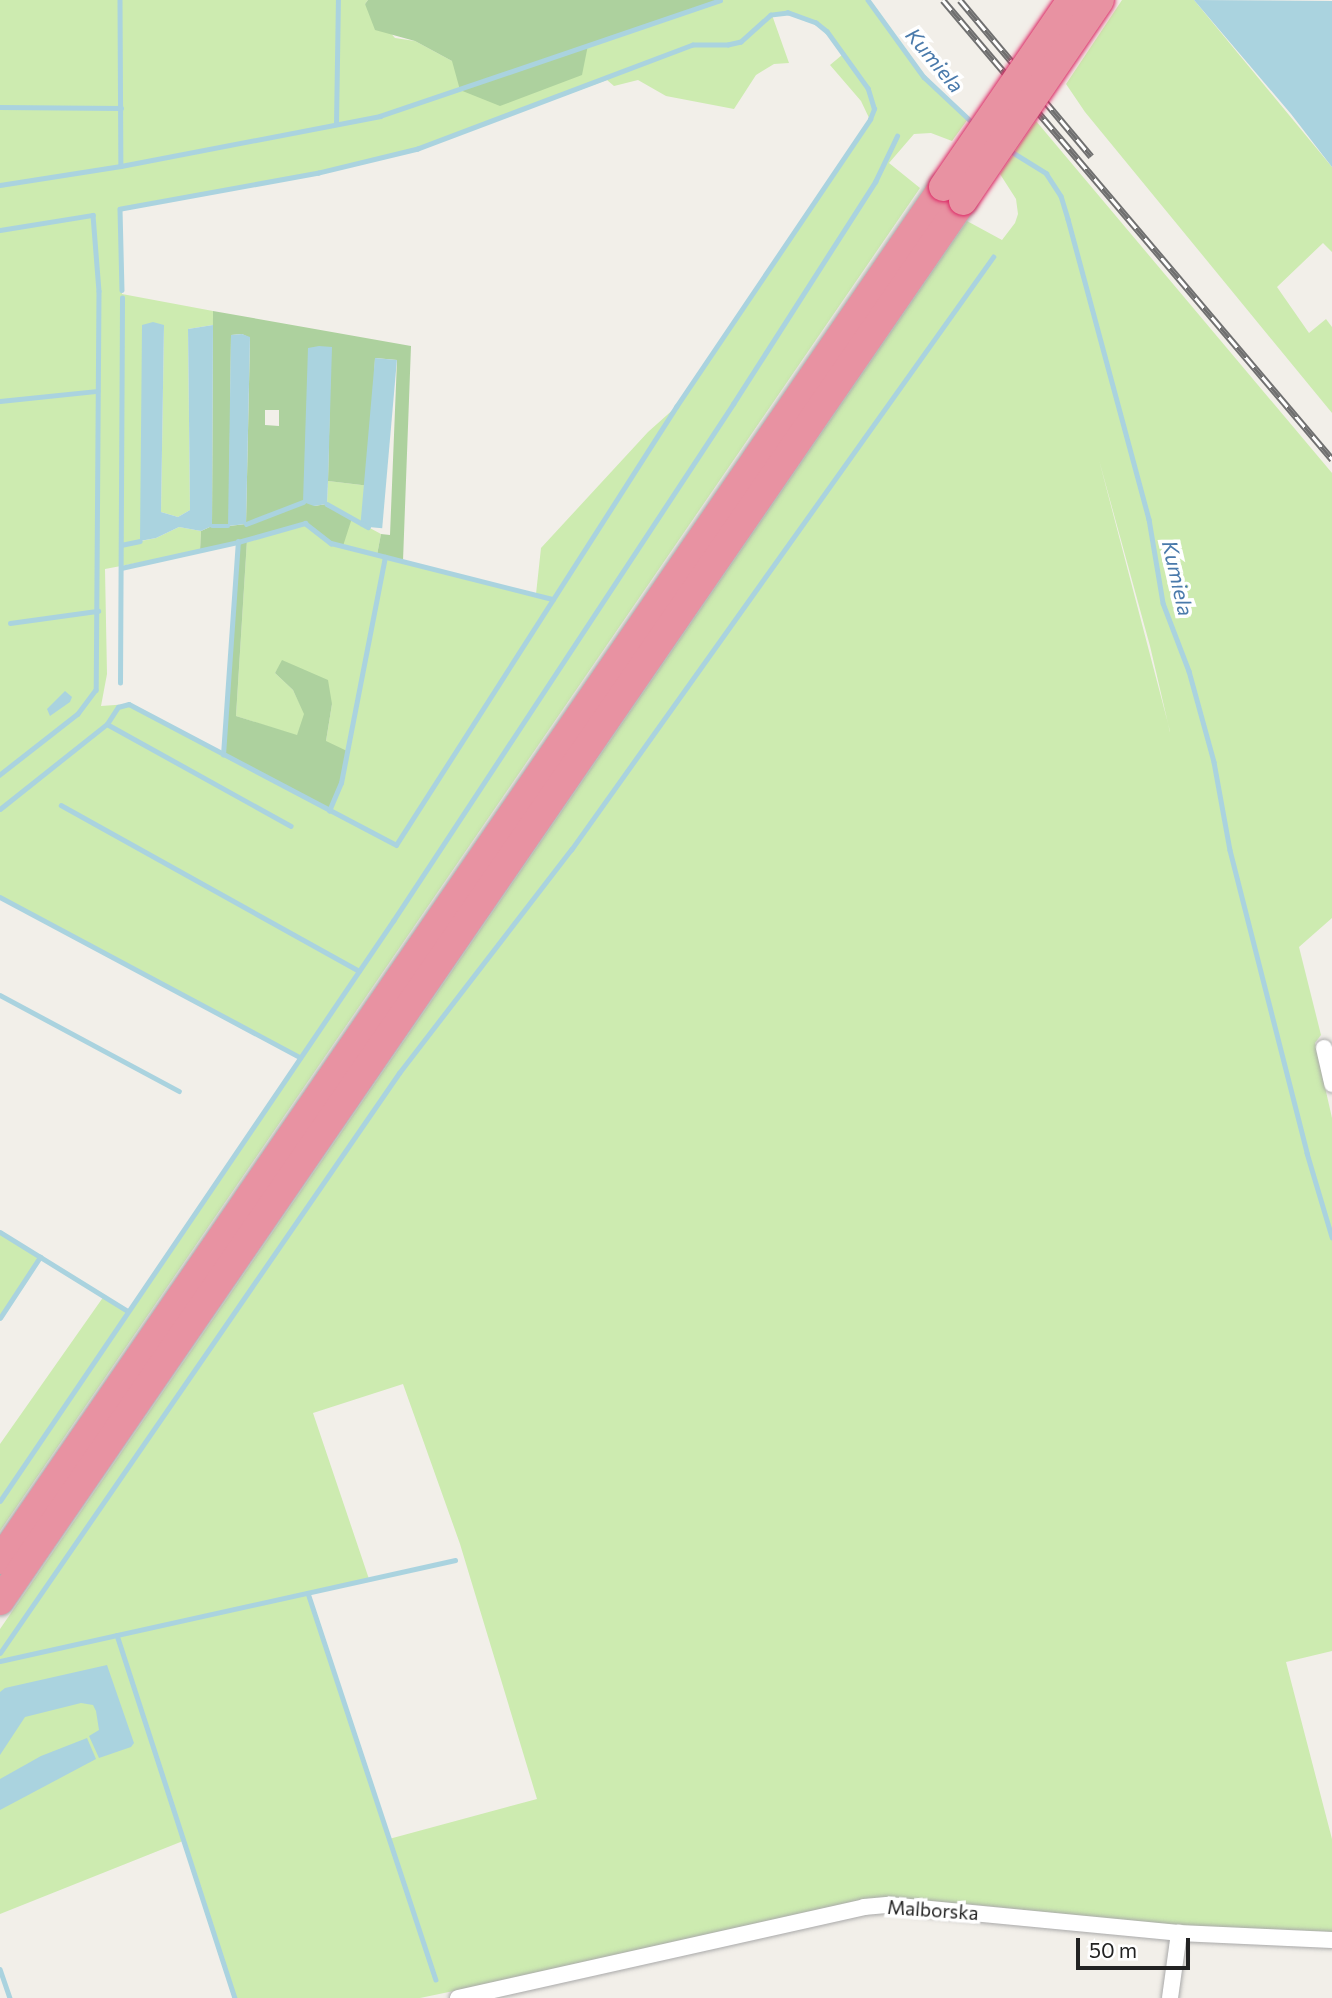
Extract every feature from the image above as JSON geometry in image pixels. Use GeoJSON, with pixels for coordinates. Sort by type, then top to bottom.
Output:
{"type":"FeatureCollection","features":[{"type":"Feature","properties":{"kind":"highway"},"geometry":{"type":"LineString","coordinates":[[0,1601],[953,194],[1071,0]]}},
{"type":"Feature","properties":{"kind":"highway"},"geometry":{"type":"LineString","coordinates":[[0,1560],[953,194],[1100,0]]}},
{"type":"Feature","properties":{"kind":"street"},"geometry":{"type":"LineString","coordinates":[[1324,1048],[1332,1084]]}},
{"type":"Feature","properties":{"kind":"street","name":"Malborska"},"geometry":{"type":"LineString","coordinates":[[458,1998],[864,1907],[929,1907],[1178,1933],[1332,1940]]}},
{"type":"Feature","properties":{"kind":"street"},"geometry":{"type":"LineString","coordinates":[[1170,1998],[1178,1933]]}},
{"type":"Feature","properties":{"kind":"green space"},"geometry":{"type":"Polygon","coordinates":[[[0,0],[368,0],[365,4],[395,38],[415,41],[452,61],[587,45],[720,0],[868,0],[924,77],[968,119],[952,141],[931,133],[914,134],[889,163],[920,188],[0,1531],[0,1444],[104,1296],[129,1311],[300,1058],[0,897],[0,0]],[[788,13],[772,15],[789,63],[774,64],[756,75],[734,109],[666,96],[638,80],[614,86],[607,80],[418,149],[319,173],[120,209],[122,294],[213,311],[213,325],[188,329],[190,510],[178,517],[161,512],[164,325],[141,514],[141,541],[156,538],[179,527],[201,531],[200,551],[105,569],[107,674],[101,706],[129,704],[329,811],[326,741],[332,704],[296,667],[283,661],[275,673],[293,690],[305,714],[297,736],[236,716],[247,540],[305,523],[331,543],[352,518],[327,504],[328,481],[370,486],[368,527],[381,534],[377,555],[536,594],[541,548],[648,432],[676,407],[870,120],[861,101],[830,65],[842,55],[827,32],[816,23],[788,13]]]}},
{"type":"Feature","properties":{"kind":"green space"},"geometry":{"type":"Polygon","coordinates":[[[368,0],[720,0],[588,45],[582,75],[500,106],[460,90],[452,61],[415,41],[375,30],[365,4],[368,0]]]}},
{"type":"Feature","properties":{"kind":"green space"},"geometry":{"type":"Polygon","coordinates":[[[1122,0],[1194,0],[1332,167],[1332,252],[1323,243],[1277,287],[1309,333],[1326,319],[1332,327],[1332,413],[1085,112],[1066,84],[1122,0]]]}},
{"type":"Feature","properties":{"kind":"green space"},"geometry":{"type":"Polygon","coordinates":[[[1036,121],[1332,473],[1332,918],[1299,947],[1321,1035],[1315,1043],[1332,1118],[1332,1651],[1286,1662],[1332,1839],[1332,1932],[1180,1926],[966,1904],[891,1900],[420,1998],[233,1998],[183,1841],[0,1914],[0,1629],[967,221],[1002,240],[1015,223],[1018,214],[1016,199],[1000,174],[1036,121]],[[1099,460],[1168,723],[1150,646],[1099,460]],[[403,1384],[313,1413],[369,1579],[308,1594],[389,1839],[537,1799],[460,1544],[403,1384]]]}},
{"type":"Feature","properties":{"kind":"green space"},"geometry":{"type":"Polygon","coordinates":[[[213,311],[411,346],[403,561],[377,555],[381,534],[390,535],[397,360],[375,358],[370,486],[328,481],[331,347],[314,506],[327,504],[352,518],[343,546],[331,543],[305,523],[247,540],[236,716],[297,735],[304,714],[293,690],[275,673],[282,660],[328,680],[332,704],[326,741],[347,751],[341,783],[329,811],[223,755],[238,543],[200,551],[201,531],[212,526],[213,311]],[[242,334],[231,335],[229,526],[246,524],[250,338],[242,334]],[[265,410],[265,425],[279,426],[279,410],[265,410]]]}},
{"type":"Feature","properties":{"kind":"green space"},"geometry":{"type":"Polygon","coordinates":[[[0,1232],[40,1257],[0,1318],[0,1232]]]}},
{"type":"Feature","properties":{"kind":"water"},"geometry":{"type":"Polygon","coordinates":[[[1194,0],[1332,1],[1332,167],[1291,114],[1194,0]]]}},
{"type":"Feature","properties":{"kind":"water"},"geometry":{"type":"Polygon","coordinates":[[[153,322],[164,325],[161,512],[178,517],[190,510],[188,329],[213,325],[212,526],[201,531],[179,527],[156,538],[140,541],[142,325],[153,322]]]}},
{"type":"Feature","properties":{"kind":"water"},"geometry":{"type":"Polygon","coordinates":[[[242,334],[250,337],[246,524],[228,526],[231,335],[242,334]]]}},
{"type":"Feature","properties":{"kind":"water"},"geometry":{"type":"Polygon","coordinates":[[[332,347],[328,481],[327,504],[314,506],[303,502],[308,348],[332,347]]]}},
{"type":"Feature","properties":{"kind":"water"},"geometry":{"type":"Polygon","coordinates":[[[375,358],[397,360],[382,528],[360,526],[375,358]]]}},
{"type":"Feature","properties":{"kind":"water"},"geometry":{"type":"Polygon","coordinates":[[[65,691],[72,697],[70,702],[50,716],[47,709],[65,691]]]}},
{"type":"Feature","properties":{"kind":"water"},"geometry":{"type":"Polygon","coordinates":[[[107,1665],[134,1743],[131,1747],[99,1758],[89,1736],[99,1730],[96,1711],[93,1705],[81,1703],[25,1717],[0,1755],[0,1692],[5,1688],[107,1665]]]}},
{"type":"Feature","properties":{"kind":"water"},"geometry":{"type":"Polygon","coordinates":[[[87,1738],[96,1759],[0,1810],[0,1779],[41,1756],[87,1738]]]}},
{"type":"Feature","properties":{"kind":"waterway"},"geometry":{"type":"LineString","coordinates":[[120,0],[121,166]]}},
{"type":"Feature","properties":{"kind":"waterway"},"geometry":{"type":"LineString","coordinates":[[336,124],[338,0]]}},
{"type":"Feature","properties":{"kind":"waterway"},"geometry":{"type":"LineString","coordinates":[[0,185],[121,166],[380,116],[720,0]]}},
{"type":"Feature","properties":{"kind":"waterway","name":"Kumiela"},"geometry":{"type":"LineString","coordinates":[[868,0],[924,77],[974,124]]}},
{"type":"Feature","properties":{"kind":"waterway"},"geometry":{"type":"LineString","coordinates":[[0,809],[107,724],[118,707],[129,704],[396,845],[676,407],[870,119],[874,109],[868,89],[827,32],[816,23],[788,13],[771,15],[741,42],[728,45],[693,45],[418,149],[319,173],[120,209],[122,290]]}},
{"type":"Feature","properties":{"kind":"waterway"},"geometry":{"type":"LineString","coordinates":[[0,107],[121,108]]}},
{"type":"Feature","properties":{"kind":"waterway"},"geometry":{"type":"LineString","coordinates":[[0,1501],[393,921],[733,404],[875,182],[897,136]]}},
{"type":"Feature","properties":{"kind":"waterway","name":"Kumiela"},"geometry":{"type":"LineString","coordinates":[[1009,150],[1046,173],[1061,196],[1068,219],[1149,519],[1163,603],[1189,671],[1214,762],[1230,850],[1307,1153],[1332,1237]]}},
{"type":"Feature","properties":{"kind":"waterway"},"geometry":{"type":"LineString","coordinates":[[0,230],[93,215],[99,291],[96,690],[78,714],[0,775]]}},
{"type":"Feature","properties":{"kind":"waterway"},"geometry":{"type":"LineString","coordinates":[[0,1653],[399,1073],[571,850],[993,257]]}},
{"type":"Feature","properties":{"kind":"waterway"},"geometry":{"type":"LineString","coordinates":[[120,683],[122,298]]}},
{"type":"Feature","properties":{"kind":"waterway"},"geometry":{"type":"LineString","coordinates":[[0,401],[97,391]]}},
{"type":"Feature","properties":{"kind":"waterway"},"geometry":{"type":"LineString","coordinates":[[246,524],[303,502]]}},
{"type":"Feature","properties":{"kind":"waterway"},"geometry":{"type":"LineString","coordinates":[[327,504],[368,527]]}},
{"type":"Feature","properties":{"kind":"waterway"},"geometry":{"type":"LineString","coordinates":[[121,568],[238,542],[305,523],[331,543],[553,599]]}},
{"type":"Feature","properties":{"kind":"waterway"},"geometry":{"type":"LineString","coordinates":[[212,526],[228,526]]}},
{"type":"Feature","properties":{"kind":"waterway"},"geometry":{"type":"LineString","coordinates":[[121,545],[140,541]]}},
{"type":"Feature","properties":{"kind":"waterway"},"geometry":{"type":"LineString","coordinates":[[223,755],[238,542]]}},
{"type":"Feature","properties":{"kind":"waterway"},"geometry":{"type":"LineString","coordinates":[[329,811],[341,783],[385,557]]}},
{"type":"Feature","properties":{"kind":"waterway"},"geometry":{"type":"LineString","coordinates":[[10,623],[98,611]]}},
{"type":"Feature","properties":{"kind":"waterway"},"geometry":{"type":"LineString","coordinates":[[107,724],[291,826]]}},
{"type":"Feature","properties":{"kind":"waterway"},"geometry":{"type":"LineString","coordinates":[[61,805],[359,971]]}},
{"type":"Feature","properties":{"kind":"waterway"},"geometry":{"type":"LineString","coordinates":[[0,897],[300,1057]]}},
{"type":"Feature","properties":{"kind":"waterway"},"geometry":{"type":"LineString","coordinates":[[0,995],[179,1091]]}},
{"type":"Feature","properties":{"kind":"waterway"},"geometry":{"type":"LineString","coordinates":[[0,1232],[128,1311]]}},
{"type":"Feature","properties":{"kind":"waterway"},"geometry":{"type":"LineString","coordinates":[[0,1318],[40,1257]]}},
{"type":"Feature","properties":{"kind":"waterway"},"geometry":{"type":"LineString","coordinates":[[0,1661],[455,1560]]}},
{"type":"Feature","properties":{"kind":"waterway"},"geometry":{"type":"LineString","coordinates":[[308,1593],[436,1979]]}},
{"type":"Feature","properties":{"kind":"waterway"},"geometry":{"type":"LineString","coordinates":[[117,1635],[235,1998]]}},
{"type":"Feature","properties":{"kind":"waterway"},"geometry":{"type":"LineString","coordinates":[[0,1969],[10,1998]]}},
{"type":"Feature","properties":{"kind":"railway"},"geometry":{"type":"LineString","coordinates":[[943,0],[1332,459]]}},
{"type":"Feature","properties":{"kind":"railway"},"geometry":{"type":"LineString","coordinates":[[960,0],[1091,156]]}}]}
